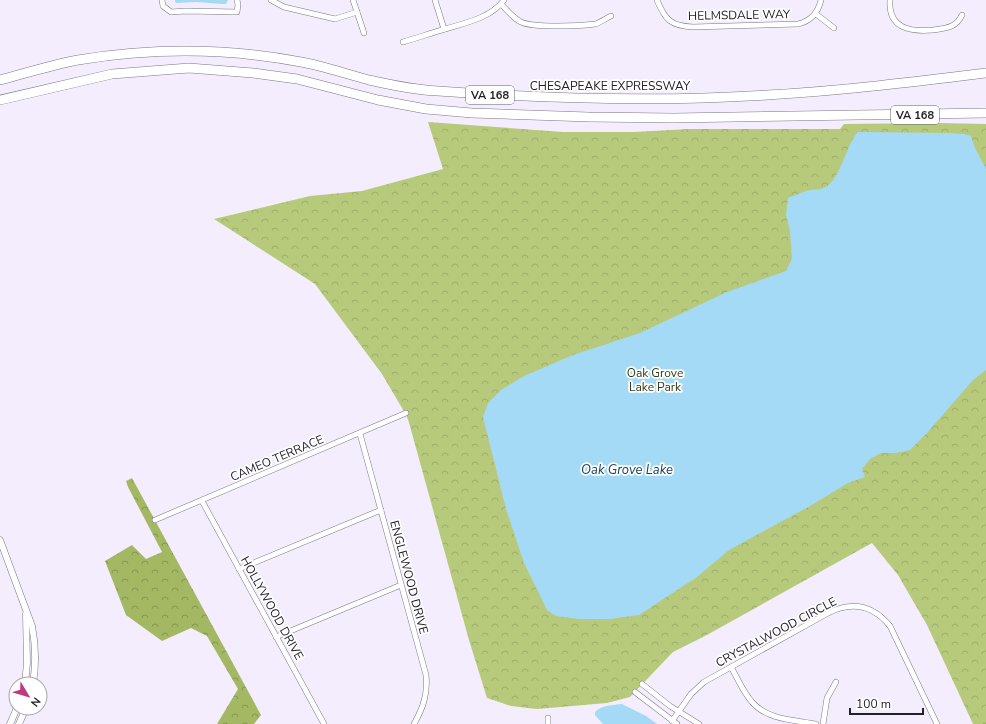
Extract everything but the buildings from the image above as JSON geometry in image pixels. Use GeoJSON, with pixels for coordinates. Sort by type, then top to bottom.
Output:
{"type":"FeatureCollection","features":[{"type":"Feature","properties":{"kind":"highway","name":"CHESAPEAKE EXPRESSWAY"},"geometry":{"type":"LineString","coordinates":[[0,80],[76,61],[147,52],[200,51],[254,54],[304,62],[369,80],[426,91],[520,97],[664,99],[768,95],[856,88],[986,73]]}},
{"type":"Feature","properties":{"kind":"highway","name":"VA 168"},"geometry":{"type":"LineString","coordinates":[[0,100],[112,74],[189,68],[254,73],[297,79],[378,100],[426,109],[472,113],[674,118],[986,114]]}},
{"type":"Feature","properties":{"kind":"street"},"geometry":{"type":"LineString","coordinates":[[162,0],[163,6],[171,12],[237,12],[237,0]]}},
{"type":"Feature","properties":{"kind":"street"},"geometry":{"type":"LineString","coordinates":[[271,0],[284,7],[335,19],[357,12]]}},
{"type":"Feature","properties":{"kind":"street"},"geometry":{"type":"LineString","coordinates":[[354,0],[364,33]]}},
{"type":"Feature","properties":{"kind":"street"},"geometry":{"type":"LineString","coordinates":[[435,0],[444,29]]}},
{"type":"Feature","properties":{"kind":"street","name":"HELMSDALE WAY"},"geometry":{"type":"LineString","coordinates":[[657,0],[668,20],[675,24],[684,26],[798,24],[808,21],[816,14]]}},
{"type":"Feature","properties":{"kind":"street"},"geometry":{"type":"LineString","coordinates":[[821,0],[816,14],[834,28]]}},
{"type":"Feature","properties":{"kind":"street"},"geometry":{"type":"LineString","coordinates":[[890,0],[890,8],[893,17],[902,26],[910,30],[918,31],[947,28],[955,25],[962,15]]}},
{"type":"Feature","properties":{"kind":"street"},"geometry":{"type":"LineString","coordinates":[[403,42],[481,17],[502,2],[510,14],[521,22],[532,26],[597,24],[611,16]]}},
{"type":"Feature","properties":{"kind":"street","name":"CAMEO TERRACE"},"geometry":{"type":"LineString","coordinates":[[155,520],[360,434],[406,413]]}},
{"type":"Feature","properties":{"kind":"street","name":"ENGLEWOOD DRIVE"},"geometry":{"type":"LineString","coordinates":[[360,434],[426,675],[427,686],[423,705],[414,724]]}},
{"type":"Feature","properties":{"kind":"street","name":"HOLLYWOOD DRIVE"},"geometry":{"type":"LineString","coordinates":[[202,501],[324,724]]}},
{"type":"Feature","properties":{"kind":"street"},"geometry":{"type":"LineString","coordinates":[[239,568],[381,510]]}},
{"type":"Feature","properties":{"kind":"street"},"geometry":{"type":"LineString","coordinates":[[0,540],[25,611],[32,626],[36,661],[34,676]]}},
{"type":"Feature","properties":{"kind":"street"},"geometry":{"type":"LineString","coordinates":[[276,637],[401,585]]}},
{"type":"Feature","properties":{"kind":"street","name":"CRYSTALWOOD CIRCLE"},"geometry":{"type":"LineString","coordinates":[[675,722],[678,712],[697,686],[834,610],[852,606],[862,607],[877,614],[890,626],[937,724]]}},
{"type":"Feature","properties":{"kind":"street"},"geometry":{"type":"LineString","coordinates":[[25,611],[28,663],[26,676]]}},
{"type":"Feature","properties":{"kind":"street"},"geometry":{"type":"LineString","coordinates":[[731,667],[749,698],[761,711],[774,716],[816,724]]}},
{"type":"Feature","properties":{"kind":"street"},"geometry":{"type":"LineString","coordinates":[[823,724],[827,698],[836,682]]}},
{"type":"Feature","properties":{"kind":"street"},"geometry":{"type":"LineString","coordinates":[[642,684],[678,712],[699,724]]}},
{"type":"Feature","properties":{"kind":"street"},"geometry":{"type":"LineString","coordinates":[[635,692],[675,722]]}},
{"type":"Feature","properties":{"kind":"green space","name":"Oak Grove Lake Park"},"geometry":{"type":"Polygon","coordinates":[[[428,122],[563,132],[634,132],[689,129],[840,129],[844,124],[986,124],[986,724],[973,724],[927,625],[898,575],[872,543],[705,636],[673,652],[630,697],[607,703],[537,709],[511,706],[487,698],[469,640],[408,419],[402,408],[382,374],[315,284],[214,219],[310,196],[362,191],[443,169],[428,122]]]}},
{"type":"Feature","properties":{"kind":"green space"},"geometry":{"type":"Polygon","coordinates":[[[132,478],[261,715],[254,724],[217,724],[238,689],[207,636],[191,628],[162,641],[126,615],[105,561],[132,545],[146,559],[162,552],[128,487],[126,481],[132,478]]]}},
{"type":"Feature","properties":{"kind":"water"},"geometry":{"type":"Polygon","coordinates":[[[175,0],[228,0],[226,4],[223,4],[196,2],[177,3],[175,0]]]}},
{"type":"Feature","properties":{"kind":"water","name":"Oak Grove Lake"},"geometry":{"type":"Polygon","coordinates":[[[858,132],[950,133],[971,136],[975,148],[986,169],[986,370],[973,380],[910,450],[896,453],[881,453],[870,459],[862,469],[865,477],[848,483],[810,506],[729,550],[697,577],[639,615],[610,619],[579,619],[556,616],[547,610],[524,563],[506,509],[483,417],[488,403],[501,390],[524,376],[573,355],[640,333],[727,292],[786,271],[792,259],[790,231],[786,215],[788,198],[806,191],[824,188],[830,184],[835,178],[850,145],[858,132]]]}},
{"type":"Feature","properties":{"kind":"water"},"geometry":{"type":"Polygon","coordinates":[[[622,704],[646,716],[657,724],[603,724],[595,715],[595,712],[601,708],[622,704]]]}}]}
